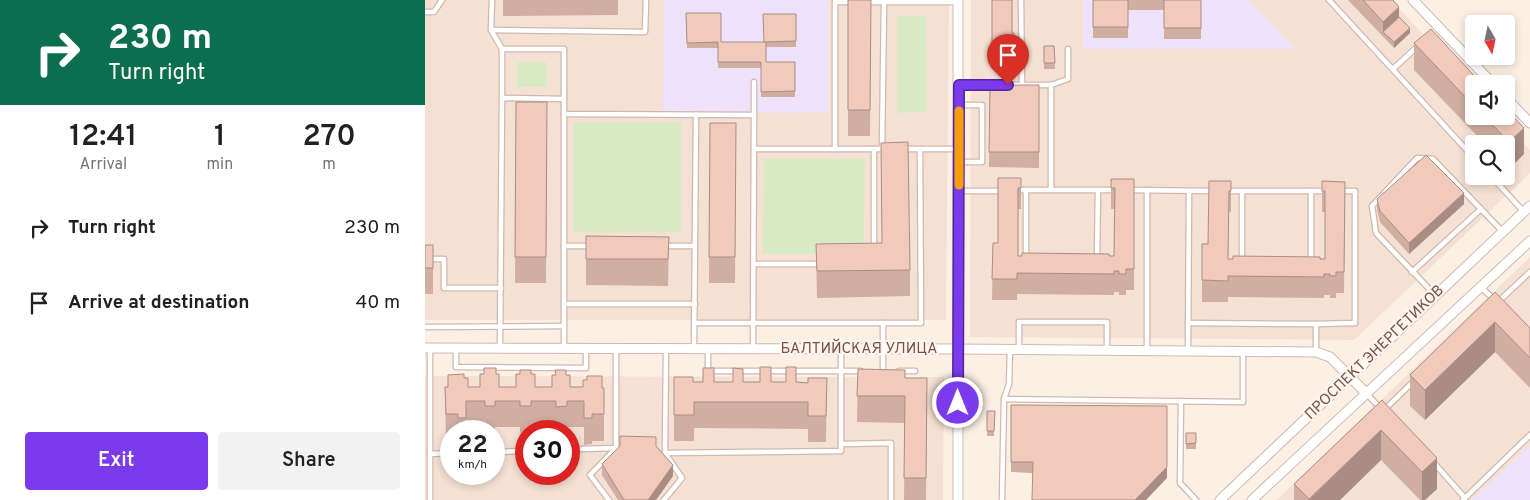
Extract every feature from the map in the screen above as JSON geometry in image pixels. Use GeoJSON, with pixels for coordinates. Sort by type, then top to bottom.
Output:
{"type":"FeatureCollection","features":[{"type":"Feature","properties":{"kind":"street"},"geometry":{"type":"LineString","coordinates":[[1413,0],[1436,29],[1484,75]]}},
{"type":"Feature","properties":{"kind":"street"},"geometry":{"type":"LineString","coordinates":[[958,1],[958,500]]}},
{"type":"Feature","properties":{"kind":"street"},"geometry":{"type":"LineString","coordinates":[[1515,107],[1530,123]]}},
{"type":"Feature","properties":{"kind":"street","name":"ПРОСПЕКТ ЭНЕРГЕТИКОВ"},"geometry":{"type":"LineString","coordinates":[[1220,500],[1527,209]]}},
{"type":"Feature","properties":{"kind":"street","name":"ПРОСПЕКТ ЭНЕРГЕТИКОВ"},"geometry":{"type":"LineString","coordinates":[[1252,500],[1530,241]]}},
{"type":"Feature","properties":{"kind":"street","name":"БАЛТИЙСКАЯ УЛИЦА"},"geometry":{"type":"LineString","coordinates":[[427,348],[841,348],[1316,352],[1330,357],[1366,393]]}},
{"type":"Feature","properties":{"kind":"lane"},"geometry":{"type":"LineString","coordinates":[[425,12],[434,12],[442,0]]}},
{"type":"Feature","properties":{"kind":"lane"},"geometry":{"type":"LineString","coordinates":[[492,0],[491,30],[502,49],[501,348]]}},
{"type":"Feature","properties":{"kind":"lane"},"geometry":{"type":"LineString","coordinates":[[491,30],[645,32],[646,0]]}},
{"type":"Feature","properties":{"kind":"lane"},"geometry":{"type":"LineString","coordinates":[[1021,0],[1022,85]]}},
{"type":"Feature","properties":{"kind":"lane"},"geometry":{"type":"LineString","coordinates":[[1329,0],[1465,148]]}},
{"type":"Feature","properties":{"kind":"lane"},"geometry":{"type":"LineString","coordinates":[[835,149],[835,1],[958,1]]}},
{"type":"Feature","properties":{"kind":"lane"},"geometry":{"type":"LineString","coordinates":[[882,149],[883,2]]}},
{"type":"Feature","properties":{"kind":"lane"},"geometry":{"type":"LineString","coordinates":[[1393,69],[1421,43]]}},
{"type":"Feature","properties":{"kind":"lane"},"geometry":{"type":"LineString","coordinates":[[502,49],[564,49],[564,348]]}},
{"type":"Feature","properties":{"kind":"lane"},"geometry":{"type":"LineString","coordinates":[[959,85],[1051,85],[1068,79],[1067,49]]}},
{"type":"Feature","properties":{"kind":"lane"},"geometry":{"type":"LineString","coordinates":[[753,348],[754,82]]}},
{"type":"Feature","properties":{"kind":"lane"},"geometry":{"type":"LineString","coordinates":[[1051,85],[1051,190]]}},
{"type":"Feature","properties":{"kind":"lane"},"geometry":{"type":"LineString","coordinates":[[502,98],[564,99]]}},
{"type":"Feature","properties":{"kind":"lane"},"geometry":{"type":"LineString","coordinates":[[958,162],[982,162],[982,105],[959,105]]}},
{"type":"Feature","properties":{"kind":"lane"},"geometry":{"type":"LineString","coordinates":[[563,114],[754,115]]}},
{"type":"Feature","properties":{"kind":"lane"},"geometry":{"type":"LineString","coordinates":[[694,348],[695,115]]}},
{"type":"Feature","properties":{"kind":"lane"},"geometry":{"type":"LineString","coordinates":[[754,149],[892,149]]}},
{"type":"Feature","properties":{"kind":"lane"},"geometry":{"type":"LineString","coordinates":[[874,149],[874,254]]}},
{"type":"Feature","properties":{"kind":"lane"},"geometry":{"type":"LineString","coordinates":[[901,149],[958,149]]}},
{"type":"Feature","properties":{"kind":"lane"},"geometry":{"type":"LineString","coordinates":[[695,323],[921,323],[920,149]]}},
{"type":"Feature","properties":{"kind":"lane"},"geometry":{"type":"LineString","coordinates":[[1435,295],[1375,233],[1373,206],[1417,158],[1433,159],[1503,232]]}},
{"type":"Feature","properties":{"kind":"lane"},"geometry":{"type":"LineString","coordinates":[[1501,185],[1527,209]]}},
{"type":"Feature","properties":{"kind":"lane"},"geometry":{"type":"LineString","coordinates":[[1027,190],[1026,260],[1035,260]]}},
{"type":"Feature","properties":{"kind":"lane"},"geometry":{"type":"LineString","coordinates":[[1088,260],[1097,260],[1098,190]]}},
{"type":"Feature","properties":{"kind":"lane"},"geometry":{"type":"LineString","coordinates":[[1147,190],[1147,350]]}},
{"type":"Feature","properties":{"kind":"lane"},"geometry":{"type":"LineString","coordinates":[[959,191],[1329,191]]}},
{"type":"Feature","properties":{"kind":"lane"},"geometry":{"type":"LineString","coordinates":[[1188,351],[1189,191]]}},
{"type":"Feature","properties":{"kind":"lane"},"geometry":{"type":"LineString","coordinates":[[1302,262],[1312,262],[1311,191]]}},
{"type":"Feature","properties":{"kind":"lane"},"geometry":{"type":"LineString","coordinates":[[1188,323],[1355,323],[1355,191],[1338,191]]}},
{"type":"Feature","properties":{"kind":"lane"},"geometry":{"type":"LineString","coordinates":[[1242,192],[1242,262],[1252,262]]}},
{"type":"Feature","properties":{"kind":"lane"},"geometry":{"type":"LineString","coordinates":[[1412,272],[1481,209]]}},
{"type":"Feature","properties":{"kind":"lane"},"geometry":{"type":"LineString","coordinates":[[563,246],[601,246]]}},
{"type":"Feature","properties":{"kind":"lane"},"geometry":{"type":"LineString","coordinates":[[657,246],[695,246]]}},
{"type":"Feature","properties":{"kind":"lane"},"geometry":{"type":"LineString","coordinates":[[425,259],[444,259],[444,288],[501,288]]}},
{"type":"Feature","properties":{"kind":"lane"},"geometry":{"type":"LineString","coordinates":[[754,264],[828,264]]}},
{"type":"Feature","properties":{"kind":"lane"},"geometry":{"type":"LineString","coordinates":[[1490,309],[1530,272]]}},
{"type":"Feature","properties":{"kind":"lane"},"geometry":{"type":"LineString","coordinates":[[1481,287],[1503,307]]}},
{"type":"Feature","properties":{"kind":"lane"},"geometry":{"type":"LineString","coordinates":[[564,304],[695,304]]}},
{"type":"Feature","properties":{"kind":"lane"},"geometry":{"type":"LineString","coordinates":[[1002,500],[1004,399],[1009,384],[1019,322],[1107,322],[1107,350]]}},
{"type":"Feature","properties":{"kind":"lane"},"geometry":{"type":"LineString","coordinates":[[883,323],[883,371]]}},
{"type":"Feature","properties":{"kind":"lane"},"geometry":{"type":"LineString","coordinates":[[1316,324],[1316,352]]}},
{"type":"Feature","properties":{"kind":"lane"},"geometry":{"type":"LineString","coordinates":[[425,327],[564,326]]}},
{"type":"Feature","properties":{"kind":"lane"},"geometry":{"type":"LineString","coordinates":[[427,348],[427,443],[430,454],[430,500]]}},
{"type":"Feature","properties":{"kind":"lane"},"geometry":{"type":"LineString","coordinates":[[456,348],[456,367],[586,368],[586,348]]}},
{"type":"Feature","properties":{"kind":"lane"},"geometry":{"type":"LineString","coordinates":[[609,500],[590,475],[615,448],[616,348]]}},
{"type":"Feature","properties":{"kind":"lane"},"geometry":{"type":"LineString","coordinates":[[663,500],[682,478],[665,453],[666,348]]}},
{"type":"Feature","properties":{"kind":"lane"},"geometry":{"type":"LineString","coordinates":[[708,348],[708,372],[867,371]]}},
{"type":"Feature","properties":{"kind":"lane"},"geometry":{"type":"LineString","coordinates":[[665,453],[841,451],[841,348]]}},
{"type":"Feature","properties":{"kind":"lane"},"geometry":{"type":"LineString","coordinates":[[1004,399],[1243,402],[1243,351]]}},
{"type":"Feature","properties":{"kind":"lane"},"geometry":{"type":"LineString","coordinates":[[875,371],[915,371]]}},
{"type":"Feature","properties":{"kind":"lane"},"geometry":{"type":"LineString","coordinates":[[1377,417],[1419,377]]}},
{"type":"Feature","properties":{"kind":"lane"},"geometry":{"type":"LineString","coordinates":[[1366,393],[1389,417]]}},
{"type":"Feature","properties":{"kind":"lane"},"geometry":{"type":"LineString","coordinates":[[1181,402],[1180,483],[1196,500]]}},
{"type":"Feature","properties":{"kind":"lane"},"geometry":{"type":"LineString","coordinates":[[1428,457],[1465,499],[1530,435]]}},
{"type":"Feature","properties":{"kind":"lane"},"geometry":{"type":"LineString","coordinates":[[841,444],[891,443],[891,500]]}},
{"type":"Feature","properties":{"kind":"lane"},"geometry":{"type":"LineString","coordinates":[[581,449],[615,448]]}},
{"type":"Feature","properties":{"kind":"lane"},"geometry":{"type":"LineString","coordinates":[[430,454],[440,454]]}},
{"type":"Feature","properties":{"kind":"shaded area"},"geometry":{"type":"Polygon","coordinates":[[[425,0],[949,0],[946,320],[425,320],[425,0]]]}},
{"type":"Feature","properties":{"kind":"shaded area"},"geometry":{"type":"Polygon","coordinates":[[[664,0],[829,0],[829,112],[663,113],[664,0]]]}},
{"type":"Feature","properties":{"kind":"shaded area"},"geometry":{"type":"Polygon","coordinates":[[[971,0],[1391,0],[1465,79],[1465,125],[1507,125],[1530,150],[1530,173],[1354,340],[970,337],[971,0]]]}},
{"type":"Feature","properties":{"kind":"shaded area"},"geometry":{"type":"Polygon","coordinates":[[[1083,0],[1249,0],[1295,49],[1083,49],[1083,0]]]}},
{"type":"Feature","properties":{"kind":"shaded area"},"geometry":{"type":"Polygon","coordinates":[[[1530,257],[1530,500],[1277,500],[1530,257]]]}},
{"type":"Feature","properties":{"kind":"shaded area"},"geometry":{"type":"Polygon","coordinates":[[[425,376],[944,377],[943,500],[425,500],[425,376]]]}},
{"type":"Feature","properties":{"kind":"shaded area"},"geometry":{"type":"Polygon","coordinates":[[[1530,446],[1530,500],[1471,500],[1530,446]]]}},
{"type":"Feature","properties":{"kind":"green space"},"geometry":{"type":"Polygon","coordinates":[[[926,15],[927,112],[897,113],[897,16],[926,15]]]}},
{"type":"Feature","properties":{"kind":"green space"},"geometry":{"type":"Polygon","coordinates":[[[517,62],[547,62],[546,87],[517,87],[517,62]]]}},
{"type":"Feature","properties":{"kind":"green space"},"geometry":{"type":"Polygon","coordinates":[[[573,122],[681,122],[681,232],[573,232],[573,122]]]}},
{"type":"Feature","properties":{"kind":"green space"},"geometry":{"type":"Polygon","coordinates":[[[764,159],[865,159],[864,254],[763,254],[764,159]]]}},
{"type":"Feature","properties":{"kind":"building"},"geometry":{"type":"Polygon","coordinates":[[[848,0],[871,0],[870,110],[848,110],[848,0]]]}},
{"type":"Feature","properties":{"kind":"building"},"geometry":{"type":"Polygon","coordinates":[[[992,0],[1012,0],[1014,44],[992,44],[992,0]]]}},
{"type":"Feature","properties":{"kind":"building"},"geometry":{"type":"Polygon","coordinates":[[[1093,0],[1128,0],[1128,27],[1093,27],[1093,0]]]}},
{"type":"Feature","properties":{"kind":"building"},"geometry":{"type":"Polygon","coordinates":[[[1164,0],[1201,0],[1201,28],[1164,28],[1164,0]]]}},
{"type":"Feature","properties":{"kind":"building"},"geometry":{"type":"Polygon","coordinates":[[[1363,0],[1393,0],[1399,7],[1383,22],[1363,0]]]}},
{"type":"Feature","properties":{"kind":"building"},"geometry":{"type":"Polygon","coordinates":[[[686,13],[721,13],[721,42],[766,42],[766,62],[795,62],[795,91],[761,92],[761,62],[718,62],[718,42],[687,43],[686,13]]]}},
{"type":"Feature","properties":{"kind":"building"},"geometry":{"type":"Polygon","coordinates":[[[763,14],[796,14],[796,41],[764,42],[763,14]]]}},
{"type":"Feature","properties":{"kind":"building"},"geometry":{"type":"Polygon","coordinates":[[[1399,17],[1410,28],[1394,42],[1383,32],[1399,17]]]}},
{"type":"Feature","properties":{"kind":"building"},"geometry":{"type":"Polygon","coordinates":[[[1431,29],[1474,75],[1465,75],[1465,97],[1414,43],[1431,29]]]}},
{"type":"Feature","properties":{"kind":"building"},"geometry":{"type":"Polygon","coordinates":[[[1044,46],[1054,46],[1055,63],[1044,63],[1044,46]]]}},
{"type":"Feature","properties":{"kind":"building"},"geometry":{"type":"Polygon","coordinates":[[[990,85],[1039,85],[1039,152],[989,152],[990,85]]]}},
{"type":"Feature","properties":{"kind":"building"},"geometry":{"type":"Polygon","coordinates":[[[516,102],[547,102],[546,257],[515,257],[516,102]]]}},
{"type":"Feature","properties":{"kind":"building"},"geometry":{"type":"Polygon","coordinates":[[[1515,118],[1524,128],[1515,136],[1502,135],[1493,125],[1515,125],[1515,118]]]}},
{"type":"Feature","properties":{"kind":"building"},"geometry":{"type":"Polygon","coordinates":[[[710,123],[736,123],[735,257],[709,257],[710,123]]]}},
{"type":"Feature","properties":{"kind":"building"},"geometry":{"type":"Polygon","coordinates":[[[908,142],[910,270],[817,271],[816,244],[882,243],[881,143],[908,142]]]}},
{"type":"Feature","properties":{"kind":"building"},"geometry":{"type":"Polygon","coordinates":[[[1426,155],[1464,193],[1409,243],[1380,211],[1377,199],[1426,155]]]}},
{"type":"Feature","properties":{"kind":"building"},"geometry":{"type":"Polygon","coordinates":[[[998,178],[1021,178],[1021,188],[1018,188],[1018,256],[1022,256],[1022,253],[1109,254],[1109,256],[1114,256],[1115,188],[1111,188],[1111,179],[1134,179],[1134,269],[1126,269],[1126,274],[1119,274],[1119,271],[1114,271],[1114,274],[1017,273],[1017,279],[992,279],[993,243],[998,243],[998,178]]]}},
{"type":"Feature","properties":{"kind":"building"},"geometry":{"type":"Polygon","coordinates":[[[1209,181],[1231,181],[1231,191],[1229,191],[1228,259],[1233,259],[1233,256],[1320,257],[1320,259],[1325,259],[1325,191],[1322,191],[1322,181],[1345,182],[1344,272],[1336,272],[1336,276],[1324,274],[1324,277],[1228,276],[1228,281],[1202,280],[1202,244],[1208,244],[1209,181]]]}},
{"type":"Feature","properties":{"kind":"building"},"geometry":{"type":"Polygon","coordinates":[[[586,236],[669,237],[668,259],[586,259],[586,236]]]}},
{"type":"Feature","properties":{"kind":"building"},"geometry":{"type":"Polygon","coordinates":[[[425,245],[433,245],[433,268],[425,268],[425,245]]]}},
{"type":"Feature","properties":{"kind":"building"},"geometry":{"type":"Polygon","coordinates":[[[1495,292],[1530,328],[1530,358],[1495,322],[1425,390],[1410,375],[1495,292]]]}},
{"type":"Feature","properties":{"kind":"building"},"geometry":{"type":"Polygon","coordinates":[[[760,367],[771,367],[771,382],[786,382],[786,367],[796,367],[796,382],[808,383],[808,378],[827,378],[826,416],[808,416],[808,402],[694,402],[694,415],[674,415],[674,377],[693,377],[693,382],[703,382],[703,368],[714,368],[714,382],[733,382],[733,368],[743,369],[743,382],[760,382],[760,367]]]}},
{"type":"Feature","properties":{"kind":"building"},"geometry":{"type":"Polygon","coordinates":[[[484,368],[496,368],[496,374],[499,374],[499,387],[516,387],[516,374],[520,374],[520,370],[531,370],[531,374],[535,374],[535,387],[552,387],[552,375],[556,375],[555,370],[566,370],[566,375],[570,375],[570,387],[583,387],[583,380],[587,380],[587,376],[602,376],[604,414],[592,414],[592,418],[584,418],[584,401],[567,401],[567,406],[556,407],[556,401],[531,401],[531,406],[520,406],[520,401],[495,401],[495,406],[485,406],[485,401],[466,401],[466,418],[458,418],[458,414],[446,414],[445,387],[448,387],[448,375],[464,374],[464,378],[468,378],[468,387],[480,387],[480,374],[484,374],[484,368]]]}},
{"type":"Feature","properties":{"kind":"building"},"geometry":{"type":"Polygon","coordinates":[[[858,369],[905,370],[905,378],[927,378],[926,478],[904,478],[905,396],[857,396],[858,369]]]}},
{"type":"Feature","properties":{"kind":"building"},"geometry":{"type":"Polygon","coordinates":[[[1382,400],[1437,458],[1422,472],[1381,430],[1309,499],[1294,484],[1382,400]]]}},
{"type":"Feature","properties":{"kind":"building"},"geometry":{"type":"Polygon","coordinates":[[[1011,405],[1167,406],[1167,467],[1135,500],[1032,500],[1033,462],[1011,462],[1011,405]]]}},
{"type":"Feature","properties":{"kind":"building"},"geometry":{"type":"Polygon","coordinates":[[[987,411],[995,411],[994,431],[987,431],[987,411]]]}},
{"type":"Feature","properties":{"kind":"building"},"geometry":{"type":"Polygon","coordinates":[[[1186,433],[1196,433],[1196,443],[1186,444],[1186,433]]]}},
{"type":"Feature","properties":{"kind":"building"},"geometry":{"type":"Polygon","coordinates":[[[620,436],[656,437],[656,446],[673,465],[648,500],[624,500],[602,464],[620,446],[620,436]]]}},
{"type":"Feature","properties":{"kind":"slow traffic"},"geometry":{"type":"LineString","coordinates":[[959,111],[959,185]]}},
{"type":"Feature","properties":{"kind":"route"},"geometry":{"type":"LineString","coordinates":[[958,403],[959,85],[1008,85]]}}]}
